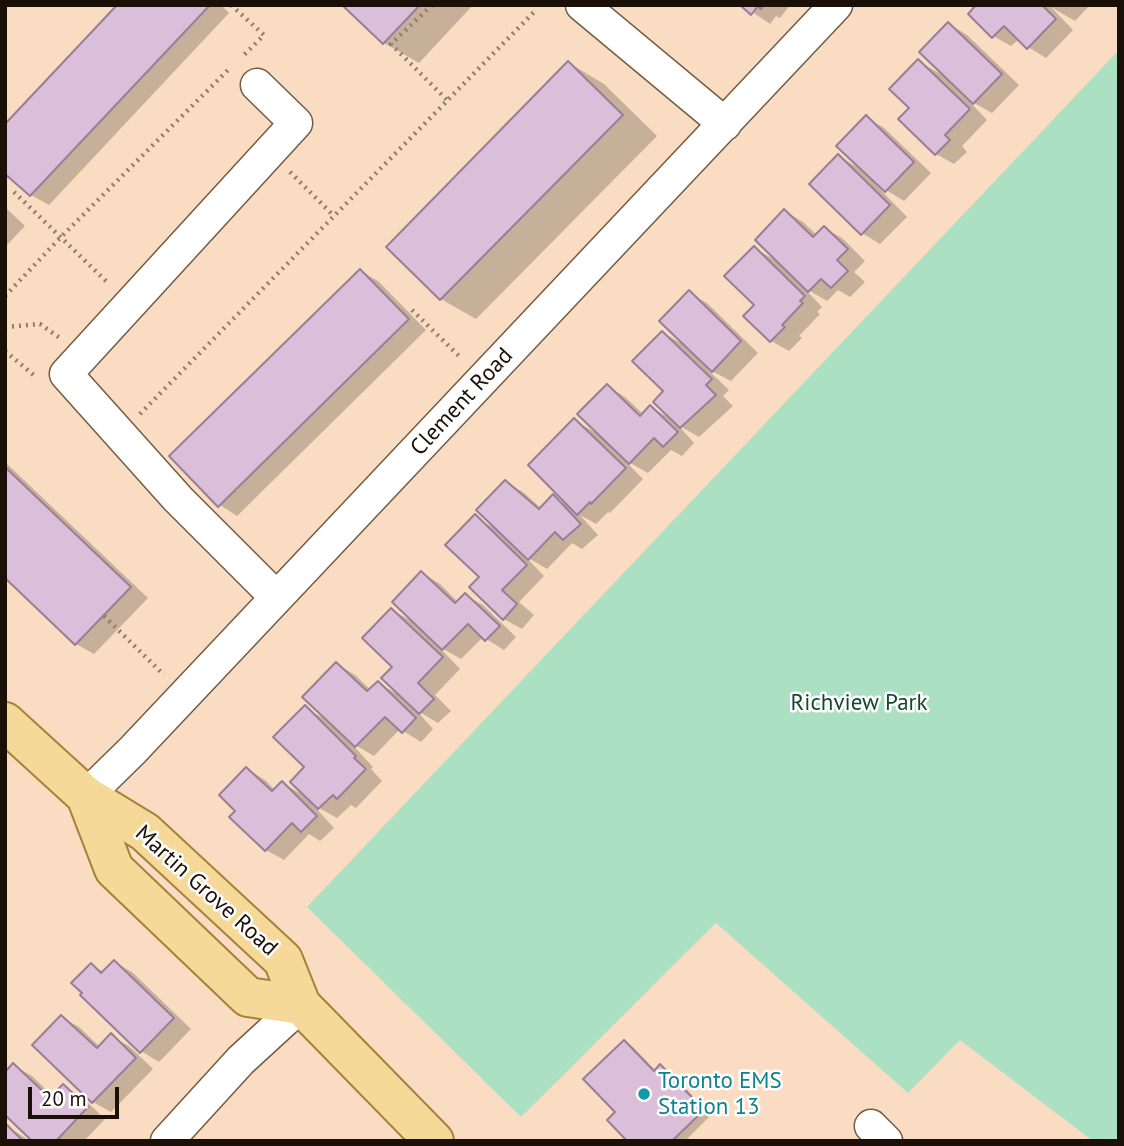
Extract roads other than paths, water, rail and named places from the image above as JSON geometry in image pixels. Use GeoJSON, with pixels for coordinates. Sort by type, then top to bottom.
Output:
{"type":"FeatureCollection","features":[{"type":"Feature","properties":{"kind":"main road","name":"Martin Grove Road"},"geometry":{"type":"LineString","coordinates":[[5,722],[86,796],[145,832],[283,960],[301,1005],[434,1141]]}},
{"type":"Feature","properties":{"kind":"main road","name":"Martin Grove Road"},"geometry":{"type":"LineString","coordinates":[[86,796],[114,869],[248,997],[301,1005]]}},
{"type":"Feature","properties":{"kind":"street"},"geometry":{"type":"LineString","coordinates":[[582,5],[725,124]]}},
{"type":"Feature","properties":{"kind":"street","name":"Clement Road"},"geometry":{"type":"LineString","coordinates":[[86,796],[836,5]]}},
{"type":"Feature","properties":{"kind":"street"},"geometry":{"type":"LineString","coordinates":[[257,85],[296,123],[66,374],[178,499],[276,597]]}},
{"type":"Feature","properties":{"kind":"street"},"geometry":{"type":"LineString","coordinates":[[167,1141],[241,1060],[301,1005]]}},
{"type":"Feature","properties":{"kind":"place","name":"Toronto EMS Station 13"},"geometry":{"type":"Point","coordinates":[644,1094]}},
{"type":"Feature","properties":{"kind":"park label","name":"Richview Park"},"geometry":{"type":"Point","coordinates":[859,703]}}]}
